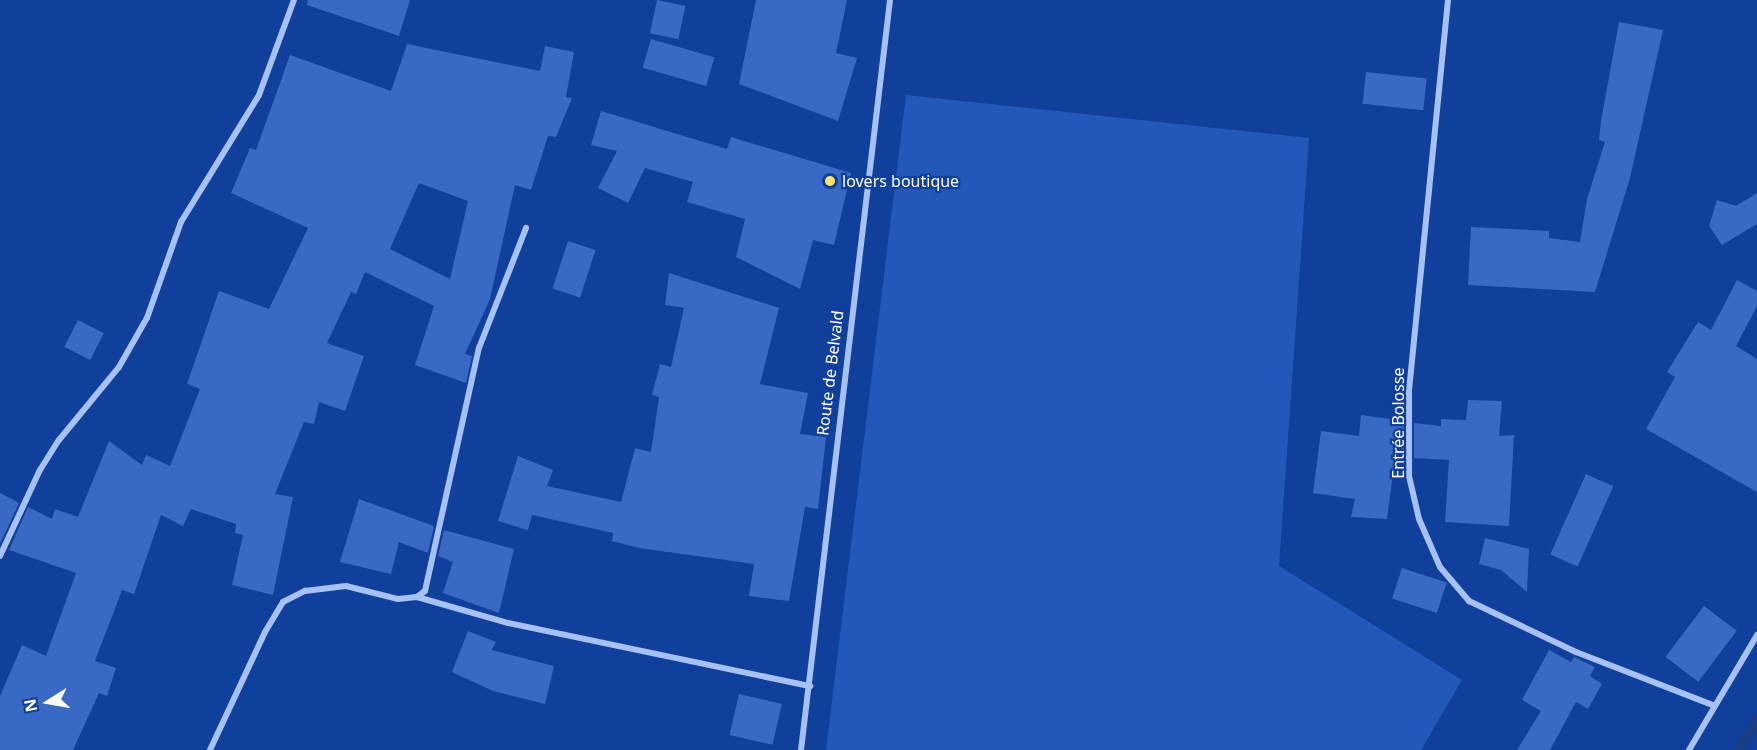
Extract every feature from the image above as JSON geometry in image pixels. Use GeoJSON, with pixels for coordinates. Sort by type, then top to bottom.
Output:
{"type":"FeatureCollection","features":[{"type":"Feature","properties":{"kind":"street"},"geometry":{"type":"LineString","coordinates":[[0,556],[40,470],[59,440],[119,367],[147,318],[181,222],[259,95],[294,0]]}},
{"type":"Feature","properties":{"kind":"street","name":"Route de Belvald"},"geometry":{"type":"LineString","coordinates":[[801,750],[810,686],[816,602],[890,0]]}},
{"type":"Feature","properties":{"kind":"street","name":"Entrée Bolosse"},"geometry":{"type":"LineString","coordinates":[[1448,0],[1409,392],[1409,476],[1419,519],[1440,567],[1468,601],[1576,652],[1715,705]]}},
{"type":"Feature","properties":{"kind":"street"},"geometry":{"type":"LineString","coordinates":[[417,597],[425,591],[433,569],[479,348],[526,228]]}},
{"type":"Feature","properties":{"kind":"street"},"geometry":{"type":"LineString","coordinates":[[210,750],[265,632],[283,602],[305,591],[346,586],[398,599],[417,597],[519,626],[810,686]]}},
{"type":"Feature","properties":{"kind":"street"},"geometry":{"type":"LineString","coordinates":[[1689,750],[1757,635]]}},
{"type":"Feature","properties":{"kind":"shaded area"},"geometry":{"type":"Polygon","coordinates":[[[906,95],[1309,138],[1279,566],[1462,680],[1421,750],[826,750],[906,95]]]}},
{"type":"Feature","properties":{"kind":"building"},"geometry":{"type":"Polygon","coordinates":[[[308,0],[410,0],[399,36],[307,5],[308,0]]]}},
{"type":"Feature","properties":{"kind":"building"},"geometry":{"type":"Polygon","coordinates":[[[657,0],[685,6],[678,39],[650,33],[657,0]]]}},
{"type":"Feature","properties":{"kind":"building"},"geometry":{"type":"Polygon","coordinates":[[[756,0],[847,0],[836,53],[857,58],[838,121],[739,84],[756,0]]]}},
{"type":"Feature","properties":{"kind":"building"},"geometry":{"type":"Polygon","coordinates":[[[1619,22],[1663,30],[1630,178],[1595,292],[1468,285],[1471,227],[1549,231],[1549,238],[1580,242],[1587,199],[1605,142],[1599,140],[1601,121],[1619,22]]]}},
{"type":"Feature","properties":{"kind":"building"},"geometry":{"type":"Polygon","coordinates":[[[651,39],[714,57],[706,86],[643,68],[651,39]]]}},
{"type":"Feature","properties":{"kind":"building"},"geometry":{"type":"Polygon","coordinates":[[[407,44],[540,71],[545,46],[574,52],[566,97],[572,98],[556,137],[548,136],[531,190],[515,185],[490,299],[465,354],[472,356],[466,383],[415,365],[434,306],[365,272],[356,294],[351,292],[327,343],[364,356],[345,411],[319,402],[314,424],[304,422],[275,494],[293,497],[273,595],[232,585],[243,535],[235,533],[236,524],[191,509],[183,526],[161,515],[134,594],[122,590],[95,661],[116,668],[107,696],[99,693],[73,750],[0,750],[0,696],[22,645],[46,656],[76,573],[9,550],[28,507],[52,519],[55,509],[78,517],[109,441],[142,465],[146,455],[170,466],[200,389],[187,384],[219,291],[269,309],[308,228],[231,193],[250,148],[256,150],[290,55],[391,91],[407,44]],[[419,183],[390,249],[450,279],[468,201],[419,183]]]}},
{"type":"Feature","properties":{"kind":"building"},"geometry":{"type":"Polygon","coordinates":[[[1366,72],[1427,78],[1423,110],[1363,104],[1366,72]]]}},
{"type":"Feature","properties":{"kind":"building"},"geometry":{"type":"Polygon","coordinates":[[[601,111],[727,149],[731,137],[851,173],[834,245],[813,240],[800,289],[736,257],[745,219],[687,202],[693,182],[645,168],[628,203],[598,188],[617,151],[591,145],[601,111]]]}},
{"type":"Feature","properties":{"kind":"building"},"geometry":{"type":"Polygon","coordinates":[[[1757,193],[1757,224],[1722,245],[1709,226],[1717,200],[1736,206],[1757,193]]]}},
{"type":"Feature","properties":{"kind":"building"},"geometry":{"type":"Polygon","coordinates":[[[568,241],[596,250],[580,298],[553,289],[568,241]]]}},
{"type":"Feature","properties":{"kind":"building"},"geometry":{"type":"Polygon","coordinates":[[[669,273],[779,308],[760,384],[808,393],[800,434],[826,437],[818,509],[805,507],[789,601],[749,596],[754,564],[639,548],[612,541],[613,533],[532,515],[528,530],[498,521],[518,456],[553,470],[547,486],[621,502],[635,448],[651,452],[659,397],[652,395],[660,364],[671,367],[684,308],[665,305],[669,273]]]}},
{"type":"Feature","properties":{"kind":"building"},"geometry":{"type":"Polygon","coordinates":[[[1737,280],[1757,291],[1757,306],[1736,346],[1757,359],[1757,492],[1646,429],[1675,377],[1667,372],[1698,322],[1711,330],[1737,280]]]}},
{"type":"Feature","properties":{"kind":"building"},"geometry":{"type":"Polygon","coordinates":[[[78,320],[104,333],[90,360],[64,347],[78,320]]]}},
{"type":"Feature","properties":{"kind":"building"},"geometry":{"type":"Polygon","coordinates":[[[1468,400],[1502,401],[1499,436],[1514,435],[1509,526],[1445,522],[1449,460],[1414,458],[1414,423],[1441,426],[1441,419],[1466,420],[1468,400]]]}},
{"type":"Feature","properties":{"kind":"building"},"geometry":{"type":"Polygon","coordinates":[[[1361,415],[1404,421],[1404,458],[1395,458],[1387,519],[1351,517],[1355,499],[1313,493],[1321,431],[1359,436],[1361,415]]]}},
{"type":"Feature","properties":{"kind":"building"},"geometry":{"type":"Polygon","coordinates":[[[1586,474],[1613,486],[1578,567],[1550,554],[1586,474]]]}},
{"type":"Feature","properties":{"kind":"building"},"geometry":{"type":"Polygon","coordinates":[[[0,493],[19,503],[0,544],[0,493]]]}},
{"type":"Feature","properties":{"kind":"building"},"geometry":{"type":"Polygon","coordinates":[[[359,499],[434,526],[428,553],[399,542],[391,574],[340,562],[359,499]]]}},
{"type":"Feature","properties":{"kind":"building"},"geometry":{"type":"Polygon","coordinates":[[[444,530],[514,549],[499,613],[443,593],[453,562],[438,556],[444,530]]]}},
{"type":"Feature","properties":{"kind":"building"},"geometry":{"type":"Polygon","coordinates":[[[1485,538],[1529,549],[1527,592],[1501,570],[1479,564],[1485,538]]]}},
{"type":"Feature","properties":{"kind":"building"},"geometry":{"type":"Polygon","coordinates":[[[1402,568],[1447,583],[1437,613],[1392,598],[1402,568]]]}},
{"type":"Feature","properties":{"kind":"building"},"geometry":{"type":"Polygon","coordinates":[[[1704,606],[1737,631],[1698,682],[1665,657],[1704,606]]]}},
{"type":"Feature","properties":{"kind":"building"},"geometry":{"type":"Polygon","coordinates":[[[468,631],[496,642],[492,650],[554,666],[545,704],[493,691],[452,672],[468,631]]]}},
{"type":"Feature","properties":{"kind":"building"},"geometry":{"type":"Polygon","coordinates":[[[1549,650],[1571,662],[1574,657],[1595,667],[1590,676],[1602,684],[1588,709],[1576,702],[1550,750],[1517,750],[1541,711],[1522,700],[1549,650]]]}},
{"type":"Feature","properties":{"kind":"building"},"geometry":{"type":"Polygon","coordinates":[[[739,694],[782,704],[772,745],[730,735],[739,694]]]}},
{"type":"Feature","properties":{"kind":"waterway"},"geometry":{"type":"LineString","coordinates":[[1739,750],[1757,721]]}},
{"type":"Feature","properties":{"kind":"place","name":"lovers boutique"},"geometry":{"type":"Point","coordinates":[830,181]}}]}
